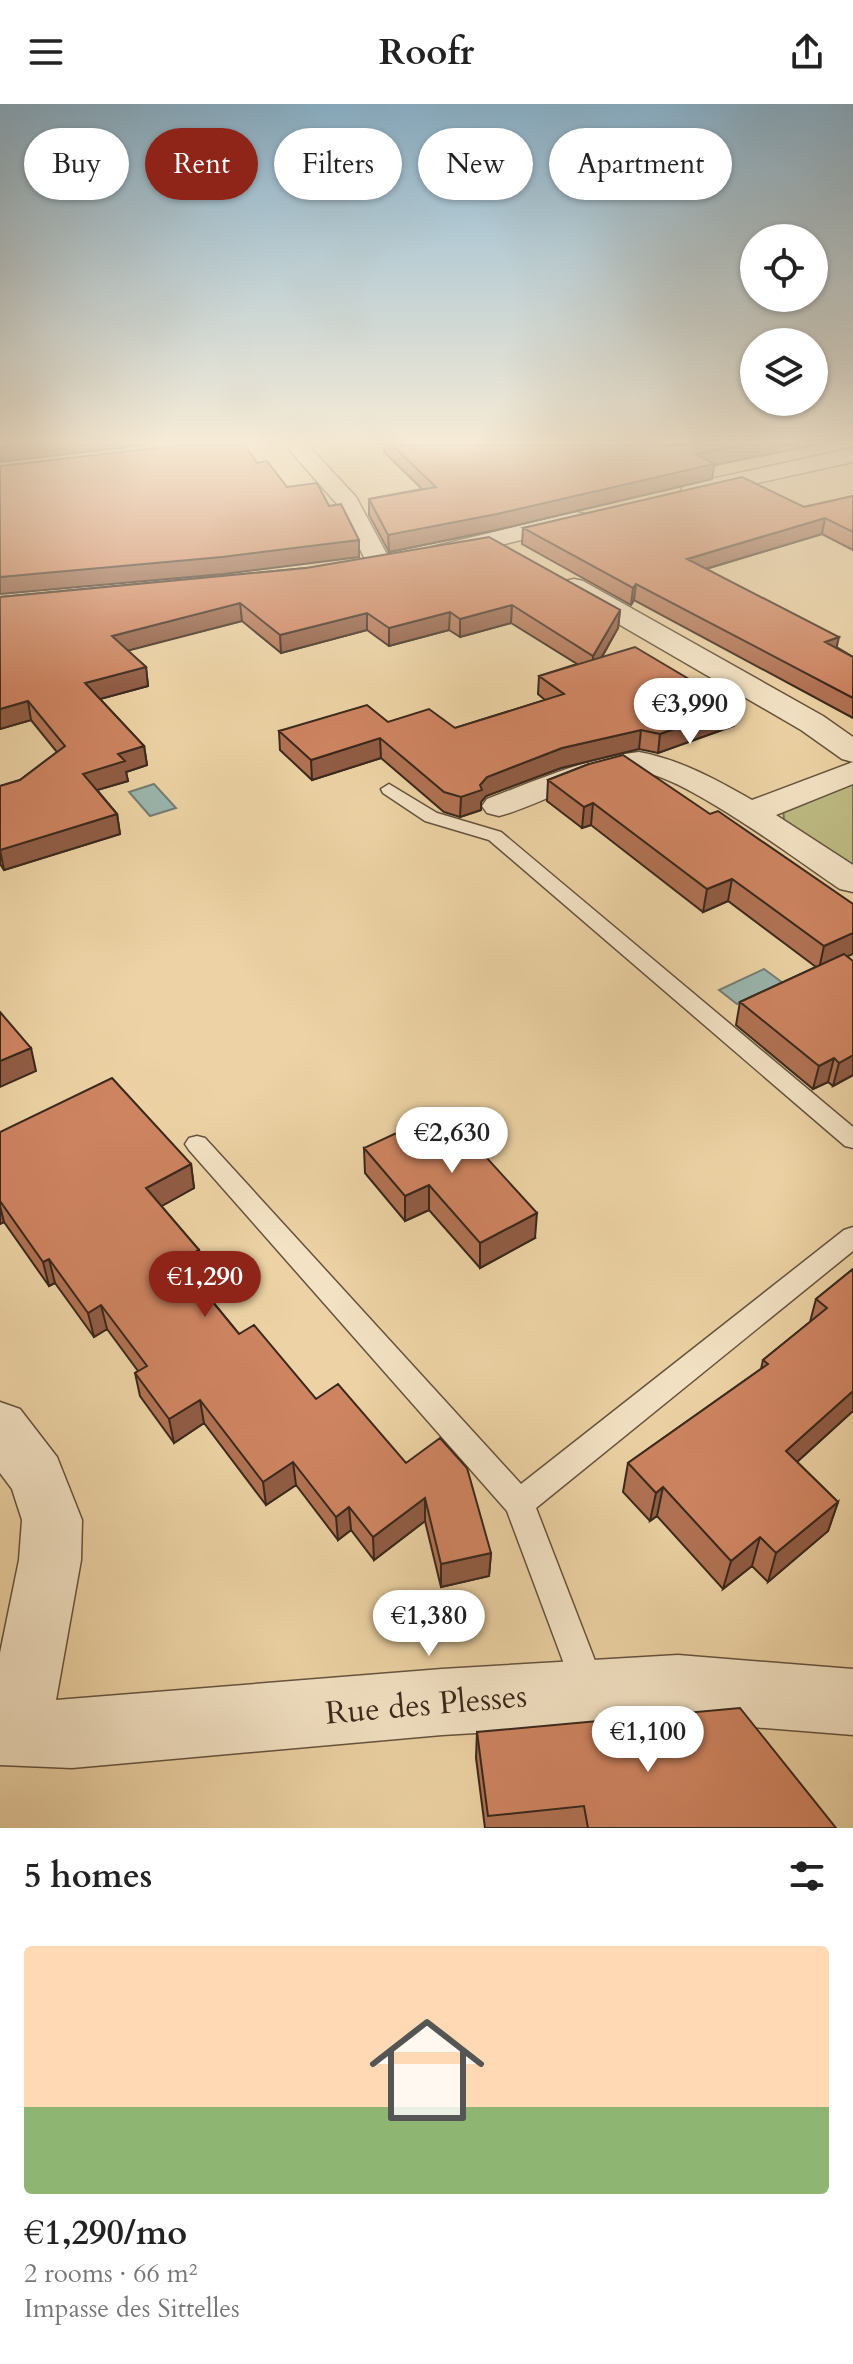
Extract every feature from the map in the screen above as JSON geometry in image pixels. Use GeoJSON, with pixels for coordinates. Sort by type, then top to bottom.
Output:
{"type":"FeatureCollection","features":[{"type":"Feature","properties":{"kind":"street"},"geometry":{"type":"LineString","coordinates":[[360,525],[378,562]]}},
{"type":"Feature","properties":{"kind":"street"},"geometry":{"type":"LineString","coordinates":[[348,567],[412,557],[549,525]]}},
{"type":"Feature","properties":{"kind":"street"},"geometry":{"type":"LineString","coordinates":[[490,540],[525,560]]}},
{"type":"Feature","properties":{"kind":"street"},"geometry":{"type":"LineString","coordinates":[[553,575],[812,723],[853,752]]}},
{"type":"Feature","properties":{"kind":"street"},"geometry":{"type":"LineString","coordinates":[[499,806],[618,764],[643,762],[678,773],[749,813],[853,881]]}},
{"type":"Feature","properties":{"kind":"street"},"geometry":{"type":"LineString","coordinates":[[749,813],[853,772]]}},
{"type":"Feature","properties":{"kind":"street"},"geometry":{"type":"LineString","coordinates":[[0,1427],[36,1476],[52,1520],[50,1560],[8,1732]]}},
{"type":"Feature","properties":{"kind":"street","name":"Rue des Plesses"},"geometry":{"type":"LineString","coordinates":[[8,1732],[72,1734],[591,1691],[678,1688],[853,1702]]}},
{"type":"Feature","properties":{"kind":"lane"},"geometry":{"type":"LineString","coordinates":[[389,789],[431,817],[495,836],[853,1140]]}},
{"type":"Feature","properties":{"kind":"lane"},"geometry":{"type":"LineString","coordinates":[[197,1144],[519,1503],[591,1691]]}},
{"type":"Feature","properties":{"kind":"lane"},"geometry":{"type":"LineString","coordinates":[[519,1503],[853,1237]]}},
{"type":"Feature","properties":{"kind":"shaded area"},"geometry":{"type":"Polygon","coordinates":[[[853,783],[853,866],[784,821],[783,807],[853,783]]]}},
{"type":"Feature","properties":{"kind":"water"},"geometry":{"type":"Polygon","coordinates":[[[154,784],[176,808],[150,816],[129,792],[154,784]]]}},
{"type":"Feature","properties":{"kind":"water"},"geometry":{"type":"Polygon","coordinates":[[[764,969],[783,983],[737,1004],[719,990],[764,969]]]}},
{"type":"Feature","properties":{"kind":"building"},"geometry":{"type":"Polygon","coordinates":[[[0,525],[352,525],[359,540],[222,557],[0,577],[0,525]]]}},
{"type":"Feature","properties":{"kind":"building"},"geometry":{"type":"Polygon","coordinates":[[[383,525],[438,525],[388,535],[383,525]]]}},
{"type":"Feature","properties":{"kind":"building"},"geometry":{"type":"Polygon","coordinates":[[[534,525],[800,525],[687,559],[839,637],[825,642],[853,657],[853,698],[636,584],[633,588],[523,528],[534,525]]]}},
{"type":"Feature","properties":{"kind":"building"},"geometry":{"type":"Polygon","coordinates":[[[840,525],[853,525],[853,532],[840,525]]]}},
{"type":"Feature","properties":{"kind":"building"},"geometry":{"type":"Polygon","coordinates":[[[489,537],[620,610],[593,656],[512,605],[460,619],[450,612],[389,628],[367,613],[280,635],[240,603],[112,636],[146,667],[85,683],[144,746],[118,754],[125,761],[83,774],[117,814],[0,850],[0,786],[20,780],[65,746],[28,701],[0,709],[0,597],[306,568],[489,537]]]}},
{"type":"Feature","properties":{"kind":"building"},"geometry":{"type":"Polygon","coordinates":[[[635,647],[736,707],[660,734],[641,730],[562,748],[487,777],[480,785],[482,790],[461,797],[444,792],[380,738],[311,760],[279,731],[367,705],[388,722],[429,709],[455,728],[564,694],[539,676],[635,647]]]}},
{"type":"Feature","properties":{"kind":"building"},"geometry":{"type":"Polygon","coordinates":[[[623,755],[710,814],[718,811],[853,904],[853,933],[824,946],[732,879],[707,889],[593,803],[584,807],[548,780],[623,755]]]}},
{"type":"Feature","properties":{"kind":"building"},"geometry":{"type":"Polygon","coordinates":[[[844,954],[853,961],[853,1055],[839,1063],[834,1058],[819,1066],[740,1002],[844,954]]]}},
{"type":"Feature","properties":{"kind":"building"},"geometry":{"type":"Polygon","coordinates":[[[0,1012],[31,1048],[0,1061],[0,1012]]]}},
{"type":"Feature","properties":{"kind":"building"},"geometry":{"type":"Polygon","coordinates":[[[112,1078],[191,1164],[146,1188],[199,1250],[179,1261],[239,1334],[254,1325],[316,1399],[338,1384],[406,1463],[440,1438],[467,1468],[491,1553],[441,1564],[425,1498],[373,1537],[349,1507],[336,1517],[293,1462],[263,1482],[200,1400],[169,1419],[135,1373],[147,1366],[101,1305],[88,1313],[49,1259],[43,1262],[0,1201],[0,1132],[112,1078]]]}},
{"type":"Feature","properties":{"kind":"building"},"geometry":{"type":"Polygon","coordinates":[[[444,1111],[537,1213],[480,1243],[429,1185],[405,1196],[364,1148],[444,1111]]]}},
{"type":"Feature","properties":{"kind":"building"},"geometry":{"type":"Polygon","coordinates":[[[853,1269],[853,1391],[786,1451],[838,1502],[776,1553],[760,1537],[731,1561],[663,1487],[656,1493],[628,1463],[768,1364],[763,1360],[827,1308],[816,1299],[853,1269]]]}},
{"type":"Feature","properties":{"kind":"building"},"geometry":{"type":"Polygon","coordinates":[[[740,1708],[836,1828],[588,1828],[584,1806],[488,1816],[477,1732],[740,1708]]]}}]}
